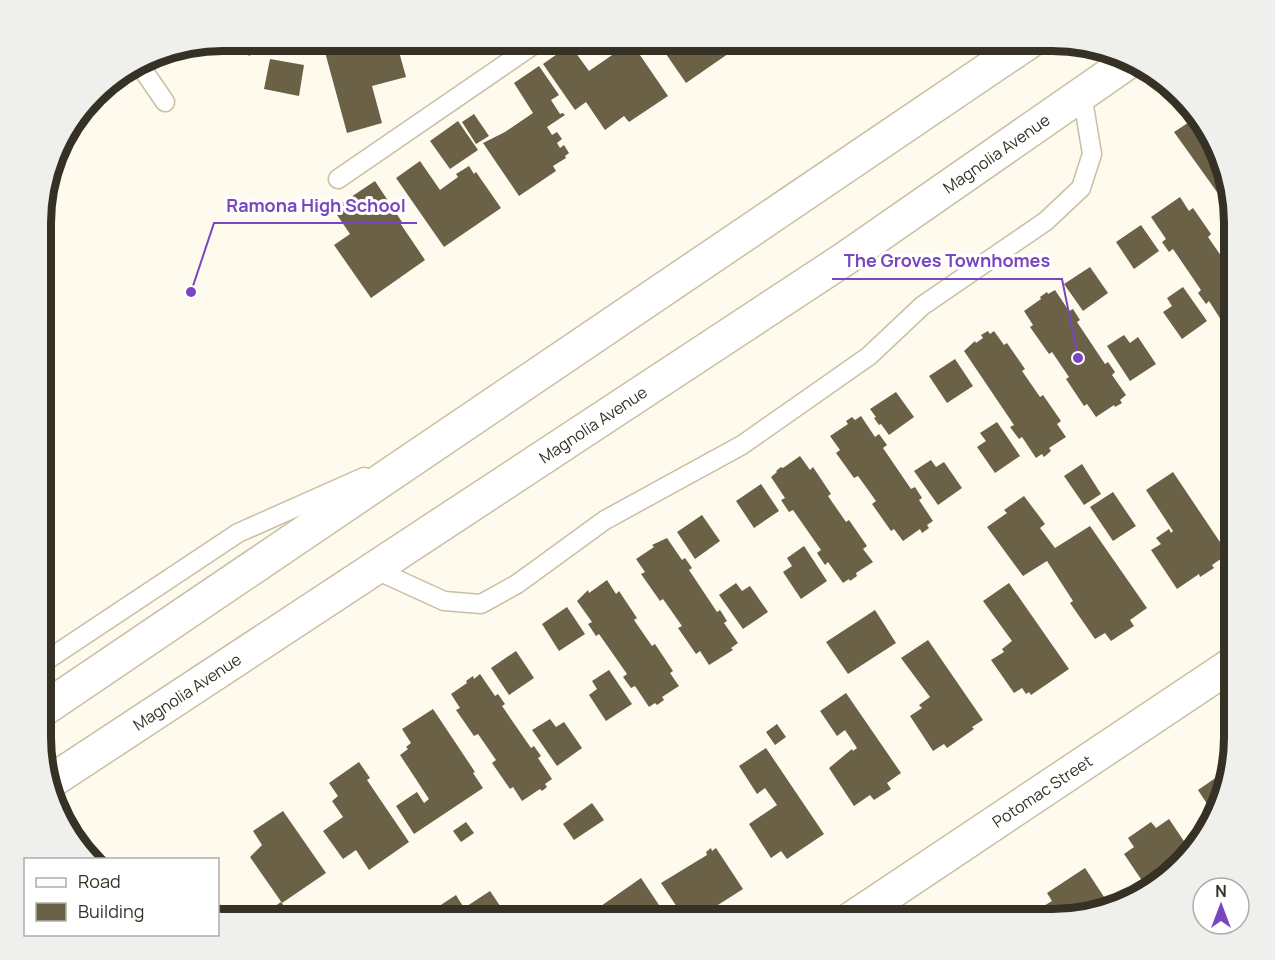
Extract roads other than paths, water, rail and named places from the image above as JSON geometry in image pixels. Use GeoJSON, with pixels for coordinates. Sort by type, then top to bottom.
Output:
{"type":"FeatureCollection","features":[{"type":"Feature","properties":{"kind":"main road"},"geometry":{"type":"LineString","coordinates":[[51,704],[1015,51]]}},
{"type":"Feature","properties":{"kind":"main road","name":"Magnolia Avenue"},"geometry":{"type":"LineString","coordinates":[[56,778],[843,260],[1122,66]]}},
{"type":"Feature","properties":{"kind":"main road","name":"Potomac Street"},"geometry":{"type":"LineString","coordinates":[[866,909],[1224,670]]}},
{"type":"Feature","properties":{"kind":"lane"},"geometry":{"type":"LineString","coordinates":[[338,179],[524,51]]}},
{"type":"Feature","properties":{"kind":"lane"},"geometry":{"type":"LineString","coordinates":[[144,71],[165,102]]}},
{"type":"Feature","properties":{"kind":"lane"},"geometry":{"type":"LineString","coordinates":[[374,569],[444,601],[481,604],[517,584],[605,519],[742,445],[869,356],[922,306],[1046,221],[1081,188],[1092,154],[1082,94]]}},
{"type":"Feature","properties":{"kind":"lane"},"geometry":{"type":"LineString","coordinates":[[51,657],[238,533],[421,453]]}},
{"type":"Feature","properties":{"kind":"place","name":"Ramona High School"},"geometry":{"type":"Point","coordinates":[191,292]}},
{"type":"Feature","properties":{"kind":"place","name":"The Groves Townhomes"},"geometry":{"type":"Point","coordinates":[1078,358]}}]}
